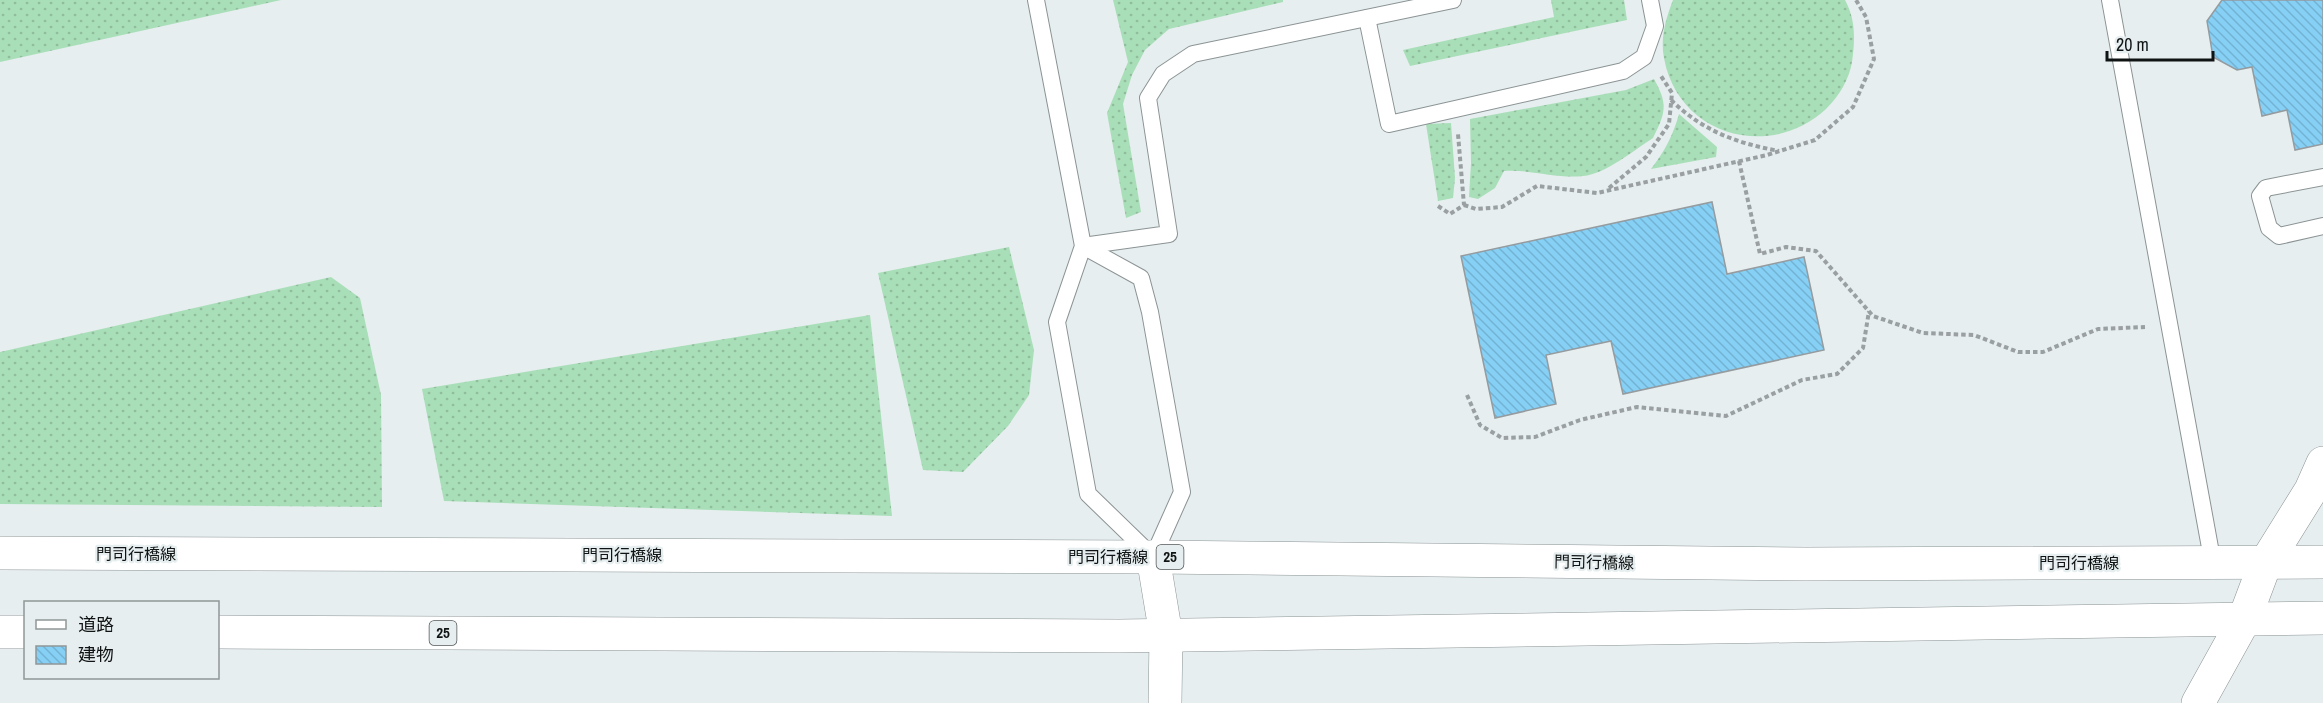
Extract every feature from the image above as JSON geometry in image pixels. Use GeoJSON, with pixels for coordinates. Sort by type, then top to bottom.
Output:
{"type":"FeatureCollection","features":[{"type":"Feature","properties":{"kind":"main road"},"geometry":{"type":"LineString","coordinates":[[2198,703],[2244,620],[2265,564],[2311,490],[2323,463]]}},
{"type":"Feature","properties":{"kind":"main road","name":"門司行橋線"},"geometry":{"type":"LineString","coordinates":[[0,553],[1153,557],[1806,564],[2323,562]]}},
{"type":"Feature","properties":{"kind":"main road"},"geometry":{"type":"LineString","coordinates":[[1153,557],[1166,635],[1165,703]]}},
{"type":"Feature","properties":{"kind":"main road","name":"25"},"geometry":{"type":"LineString","coordinates":[[219,632],[1166,635],[2323,618]]}},
{"type":"Feature","properties":{"kind":"main road"},"geometry":{"type":"LineString","coordinates":[[0,632],[24,632]]}},
{"type":"Feature","properties":{"kind":"lane"},"geometry":{"type":"LineString","coordinates":[[1036,0],[1083,246],[1057,322],[1088,494],[1153,557],[1182,492],[1150,312],[1141,278],[1083,246]]}},
{"type":"Feature","properties":{"kind":"lane"},"geometry":{"type":"LineString","coordinates":[[1083,246],[1169,234],[1148,98],[1163,74],[1193,54],[1452,0]]}},
{"type":"Feature","properties":{"kind":"lane"},"geometry":{"type":"LineString","coordinates":[[1367,18],[1389,124],[1623,70],[1644,57],[1655,26],[1650,0]]}},
{"type":"Feature","properties":{"kind":"lane"},"geometry":{"type":"LineString","coordinates":[[2110,0],[2213,564]]}},
{"type":"Feature","properties":{"kind":"lane"},"geometry":{"type":"LineString","coordinates":[[2323,177],[2266,188],[2260,196],[2269,228],[2279,236],[2323,226]]}},
{"type":"Feature","properties":{"kind":"path"},"geometry":{"type":"LineString","coordinates":[[1464,205],[1476,209],[1502,207],[1537,186],[1597,193],[1739,161],[1815,140],[1853,107],[1874,59],[1866,17],[1856,0]]}},
{"type":"Feature","properties":{"kind":"path"},"geometry":{"type":"LineString","coordinates":[[1606,190],[1646,157],[1669,124],[1672,93],[1657,71],[1639,60]]}},
{"type":"Feature","properties":{"kind":"path"},"geometry":{"type":"LineString","coordinates":[[1671,100],[1688,117],[1717,134],[1780,151]]}},
{"type":"Feature","properties":{"kind":"path"},"geometry":{"type":"LineString","coordinates":[[1456,109],[1464,205]]}},
{"type":"Feature","properties":{"kind":"path"},"geometry":{"type":"LineString","coordinates":[[1739,161],[1760,254],[1786,247],[1816,251],[1873,316],[1923,333],[1974,335],[2018,352],[2043,352],[2098,329],[2169,326]]}},
{"type":"Feature","properties":{"kind":"path"},"geometry":{"type":"LineString","coordinates":[[1438,206],[1450,214],[1464,205]]}},
{"type":"Feature","properties":{"kind":"path"},"geometry":{"type":"LineString","coordinates":[[1467,395],[1480,425],[1502,438],[1535,436],[1580,420],[1637,407],[1726,416],[1802,380],[1837,374],[1863,348],[1869,311]]}},
{"type":"Feature","properties":{"kind":"green space"},"geometry":{"type":"Polygon","coordinates":[[[0,0],[281,0],[0,62],[0,0]]]}},
{"type":"Feature","properties":{"kind":"green space"},"geometry":{"type":"Polygon","coordinates":[[[1113,0],[1283,0],[1283,2],[1169,29],[1145,50],[1132,75],[1123,104],[1141,212],[1126,218],[1107,113],[1128,62],[1113,0]]]}},
{"type":"Feature","properties":{"kind":"green space"},"geometry":{"type":"Polygon","coordinates":[[[1551,0],[1624,0],[1627,20],[1410,66],[1403,50],[1554,17],[1551,0]]]}},
{"type":"Feature","properties":{"kind":"green space"},"geometry":{"type":"Polygon","coordinates":[[[1673,0],[1845,0],[1853,23],[1854,38],[1851,69],[1846,81],[1826,109],[1804,125],[1779,134],[1754,136],[1729,132],[1707,122],[1687,106],[1673,85],[1664,58],[1664,28],[1673,0]]]}},
{"type":"Feature","properties":{"kind":"green space"},"geometry":{"type":"Polygon","coordinates":[[[1654,79],[1662,95],[1664,108],[1661,121],[1653,138],[1620,161],[1601,171],[1573,177],[1504,171],[1495,188],[1478,199],[1469,197],[1470,119],[1626,90],[1654,79]]]}},
{"type":"Feature","properties":{"kind":"green space"},"geometry":{"type":"Polygon","coordinates":[[[1679,114],[1717,147],[1716,157],[1651,169],[1668,143],[1679,114]]]}},
{"type":"Feature","properties":{"kind":"green space"},"geometry":{"type":"Polygon","coordinates":[[[1451,123],[1455,178],[1453,198],[1438,201],[1426,124],[1451,123]]]}},
{"type":"Feature","properties":{"kind":"green space"},"geometry":{"type":"Polygon","coordinates":[[[1009,247],[1034,350],[1029,395],[1008,426],[963,472],[923,470],[878,273],[1009,247]]]}},
{"type":"Feature","properties":{"kind":"green space"},"geometry":{"type":"Polygon","coordinates":[[[331,277],[360,298],[381,395],[382,507],[0,504],[0,352],[331,277]]]}},
{"type":"Feature","properties":{"kind":"green space"},"geometry":{"type":"Polygon","coordinates":[[[870,315],[892,516],[444,501],[422,389],[870,315]]]}},
{"type":"Feature","properties":{"kind":"building"},"geometry":{"type":"Polygon","coordinates":[[[2222,0],[2323,0],[2323,144],[2295,150],[2287,110],[2262,116],[2252,67],[2237,70],[2213,57],[2207,21],[2222,0]]]}},
{"type":"Feature","properties":{"kind":"building"},"geometry":{"type":"Polygon","coordinates":[[[1712,202],[1727,274],[1804,257],[1824,350],[1623,394],[1611,341],[1546,355],[1556,404],[1495,418],[1461,256],[1712,202]]]}}]}
